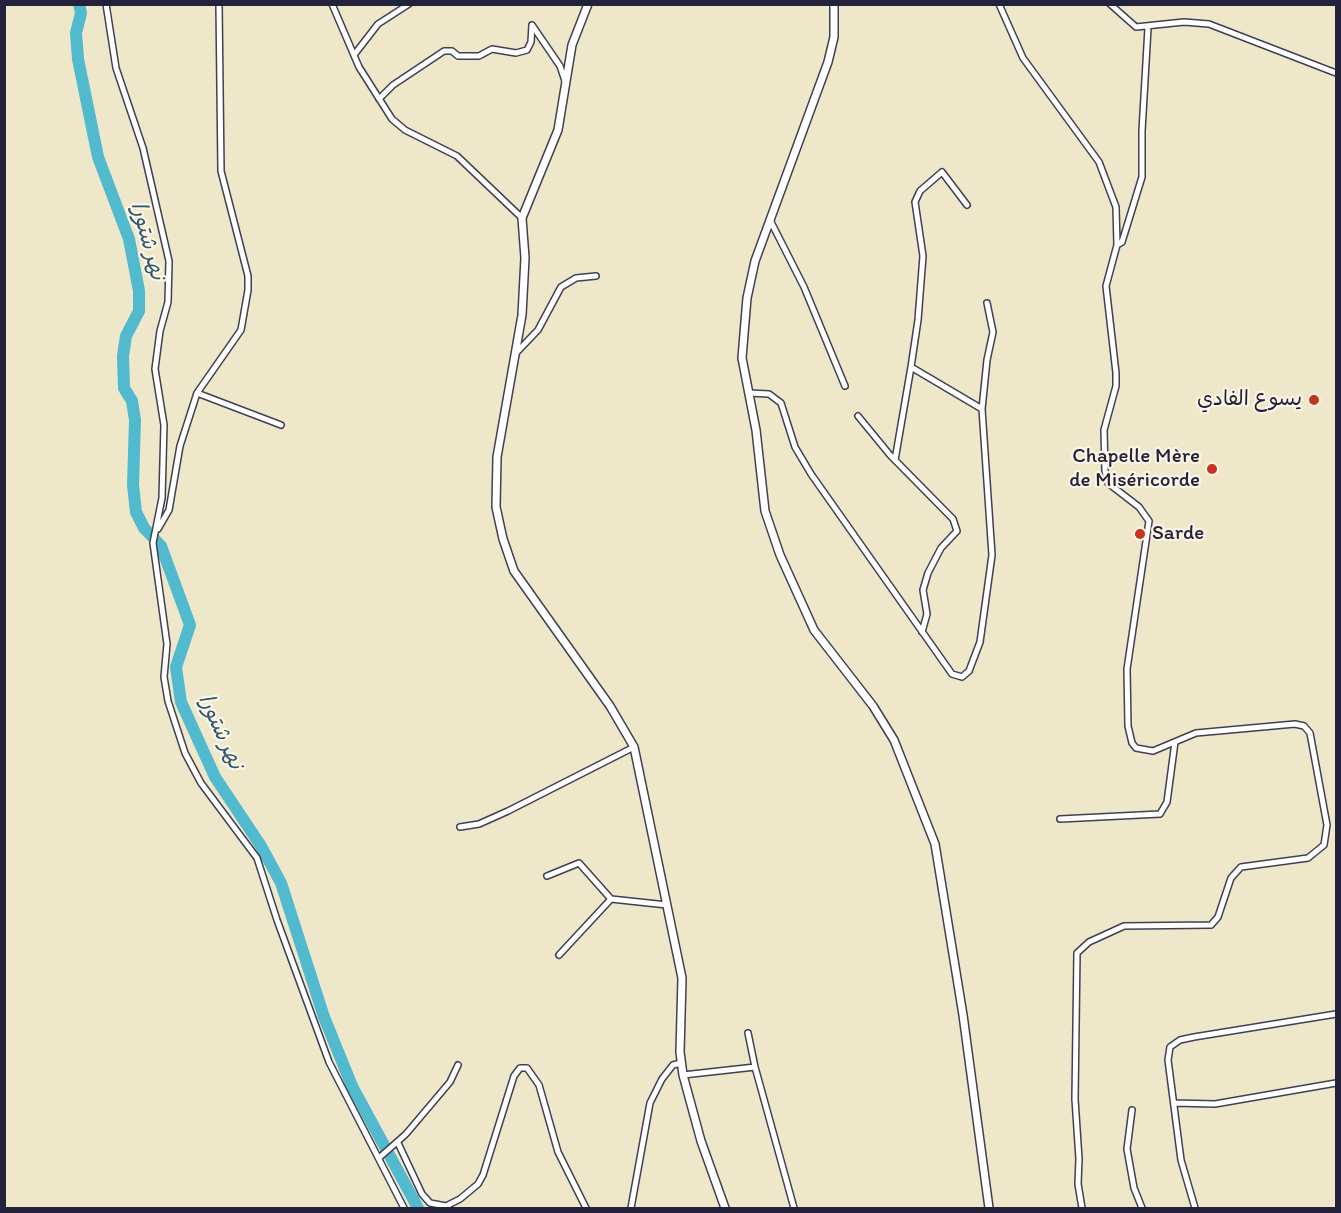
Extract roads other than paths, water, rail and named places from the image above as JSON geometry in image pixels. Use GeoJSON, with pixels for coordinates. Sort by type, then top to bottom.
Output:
{"type":"FeatureCollection","features":[{"type":"Feature","properties":{"kind":"street"},"geometry":{"type":"LineString","coordinates":[[106,4],[116,68],[143,148],[169,261],[168,302],[160,331],[155,369],[164,425],[162,498],[153,543],[166,644],[164,677],[177,734],[201,783],[257,858],[329,1062],[382,1155],[404,1209]]}},
{"type":"Feature","properties":{"kind":"street"},"geometry":{"type":"LineString","coordinates":[[155,533],[169,510],[180,446],[197,393],[241,330],[248,290],[248,276],[221,171],[219,4]]}},
{"type":"Feature","properties":{"kind":"street"},"geometry":{"type":"LineString","coordinates":[[332,4],[354,55],[379,99],[400,127],[457,156],[522,218]]}},
{"type":"Feature","properties":{"kind":"street"},"geometry":{"type":"LineString","coordinates":[[354,55],[370,32],[384,19],[409,4]]}},
{"type":"Feature","properties":{"kind":"street"},"geometry":{"type":"LineString","coordinates":[[588,4],[572,45],[558,130],[522,218],[524,287],[516,353],[495,477],[502,539],[523,584],[610,706],[634,747],[682,978],[681,1063],[683,1075],[701,1141],[725,1209]]}},
{"type":"Feature","properties":{"kind":"street"},"geometry":{"type":"LineString","coordinates":[[834,4],[834,37],[828,62],[755,261],[747,298],[742,350],[765,511],[780,555],[814,630],[873,706],[894,740],[935,843],[964,1025],[989,1209]]}},
{"type":"Feature","properties":{"kind":"street"},"geometry":{"type":"LineString","coordinates":[[999,4],[1023,58],[1086,141],[1105,173],[1116,207],[1118,244],[1106,286],[1116,386],[1104,430],[1105,471],[1108,483],[1139,507],[1149,521],[1127,669],[1128,726],[1132,743],[1144,750],[1154,751],[1196,734],[1295,724],[1304,726],[1310,733],[1327,835],[1321,850],[1308,858],[1241,867],[1232,878],[1218,917],[1211,925],[1124,926],[1089,942],[1077,953],[1074,1099],[1079,1159],[1078,1184],[1082,1209]]}},
{"type":"Feature","properties":{"kind":"street"},"geometry":{"type":"LineString","coordinates":[[1110,4],[1131,24],[1148,28],[1184,22],[1209,24],[1336,73]]}},
{"type":"Feature","properties":{"kind":"street"},"geometry":{"type":"LineString","coordinates":[[379,99],[393,85],[444,51],[452,51],[458,56],[479,56],[492,49],[516,52],[527,50],[532,25],[560,66],[565,82]]}},
{"type":"Feature","properties":{"kind":"street"},"geometry":{"type":"LineString","coordinates":[[1118,244],[1122,242],[1142,177],[1142,131],[1148,28]]}},
{"type":"Feature","properties":{"kind":"street"},"geometry":{"type":"LineString","coordinates":[[895,460],[918,320],[923,256],[915,202],[920,191],[942,172],[967,205]]}},
{"type":"Feature","properties":{"kind":"street"},"geometry":{"type":"LineString","coordinates":[[770,220],[804,287],[845,386]]}},
{"type":"Feature","properties":{"kind":"street"},"geometry":{"type":"LineString","coordinates":[[516,353],[538,330],[561,287],[576,278],[596,276]]}},
{"type":"Feature","properties":{"kind":"street"},"geometry":{"type":"LineString","coordinates":[[749,393],[769,394],[781,403],[799,455],[952,674],[957,678],[966,675],[980,642],[992,555],[982,409],[985,372],[993,332],[987,303]]}},
{"type":"Feature","properties":{"kind":"street"},"geometry":{"type":"LineString","coordinates":[[911,367],[982,409]]}},
{"type":"Feature","properties":{"kind":"street"},"geometry":{"type":"LineString","coordinates":[[197,393],[281,425]]}},
{"type":"Feature","properties":{"kind":"street"},"geometry":{"type":"LineString","coordinates":[[858,416],[895,460],[953,519],[957,531],[941,548],[928,573],[923,590],[927,614],[922,632]]}},
{"type":"Feature","properties":{"kind":"street"},"geometry":{"type":"LineString","coordinates":[[1060,819],[1160,814],[1167,802],[1175,742]]}},
{"type":"Feature","properties":{"kind":"street"},"geometry":{"type":"LineString","coordinates":[[460,827],[479,824],[508,812],[634,747]]}},
{"type":"Feature","properties":{"kind":"street"},"geometry":{"type":"LineString","coordinates":[[547,876],[579,863],[611,899],[667,904]]}},
{"type":"Feature","properties":{"kind":"street"},"geometry":{"type":"LineString","coordinates":[[559,955],[611,899]]}},
{"type":"Feature","properties":{"kind":"street"},"geometry":{"type":"LineString","coordinates":[[1195,1209],[1181,1160],[1168,1060],[1170,1047],[1174,1043],[1194,1037],[1336,1014]]}},
{"type":"Feature","properties":{"kind":"street"},"geometry":{"type":"LineString","coordinates":[[748,1032],[755,1067],[794,1209]]}},
{"type":"Feature","properties":{"kind":"street"},"geometry":{"type":"LineString","coordinates":[[631,1209],[650,1102],[662,1079],[673,1065],[681,1063]]}},
{"type":"Feature","properties":{"kind":"street"},"geometry":{"type":"LineString","coordinates":[[382,1155],[398,1143],[450,1082],[458,1065]]}},
{"type":"Feature","properties":{"kind":"street"},"geometry":{"type":"LineString","coordinates":[[683,1075],[755,1067]]}},
{"type":"Feature","properties":{"kind":"street"},"geometry":{"type":"LineString","coordinates":[[398,1143],[425,1199],[438,1206],[460,1199],[478,1184],[483,1175],[514,1076],[520,1068],[527,1068],[539,1085],[558,1152],[586,1209]]}},
{"type":"Feature","properties":{"kind":"street"},"geometry":{"type":"LineString","coordinates":[[1174,1104],[1215,1104],[1336,1083]]}},
{"type":"Feature","properties":{"kind":"street"},"geometry":{"type":"LineString","coordinates":[[1132,1110],[1126,1149],[1134,1188],[1142,1209]]}},
{"type":"Feature","properties":{"kind":"waterway","name":"نهر شتورا"},"geometry":{"type":"LineString","coordinates":[[79,4],[81,13],[76,33],[78,59],[98,157],[129,239],[139,291],[139,311],[126,336],[123,356],[124,388],[132,401],[135,420],[133,485],[136,512],[144,528],[161,546],[190,625],[176,667],[181,702],[215,777],[261,846],[281,883],[324,1017],[352,1086],[418,1208]]}},
{"type":"Feature","properties":{"kind":"place","name":"يسوع الفادي"},"geometry":{"type":"Point","coordinates":[1314,400]}},
{"type":"Feature","properties":{"kind":"place","name":"Chapelle Mère de Miséricorde"},"geometry":{"type":"Point","coordinates":[1212,469]}},
{"type":"Feature","properties":{"kind":"place","name":"Sarde"},"geometry":{"type":"Point","coordinates":[1140,534]}}]}
